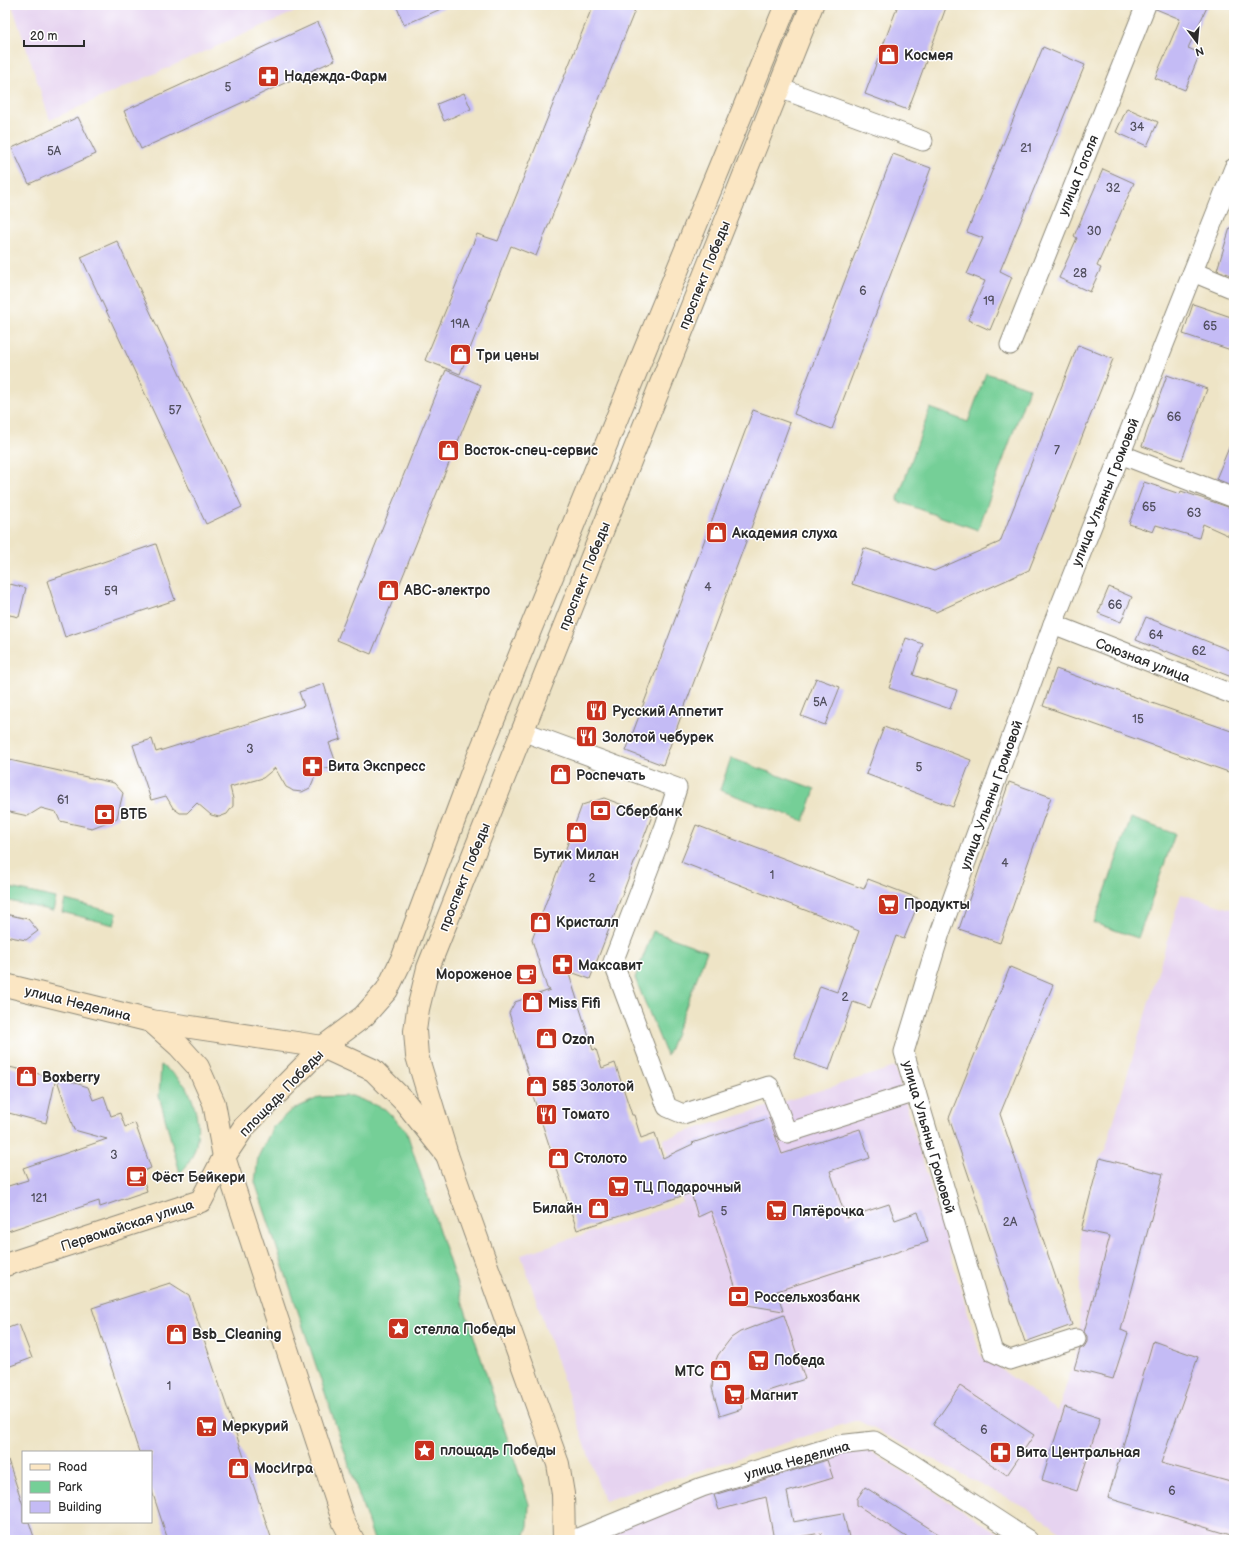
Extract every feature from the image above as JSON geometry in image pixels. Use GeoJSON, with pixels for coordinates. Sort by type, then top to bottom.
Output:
{"type":"FeatureCollection","features":[{"type":"Feature","properties":{"kind":"main road","name":"проспект Победы"},"geometry":{"type":"LineString","coordinates":[[323,1047],[364,1016],[387,990],[403,957],[472,772],[786,5]]}},
{"type":"Feature","properties":{"kind":"main road","name":"проспект Победы"},"geometry":{"type":"LineString","coordinates":[[447,1155],[418,1056],[415,1031],[418,1009],[428,968],[812,5]]}},
{"type":"Feature","properties":{"kind":"main road","name":"улица Неделина"},"geometry":{"type":"LineString","coordinates":[[5,985],[151,1021],[323,1047]]}},
{"type":"Feature","properties":{"kind":"main road"},"geometry":{"type":"LineString","coordinates":[[151,1021],[179,1046],[198,1067],[214,1103],[224,1157],[344,1523],[353,1540]]}},
{"type":"Feature","properties":{"kind":"main road","name":"площадь Победы"},"geometry":{"type":"LineString","coordinates":[[224,1157],[244,1127],[323,1047],[373,1070],[405,1102],[447,1155],[558,1464],[563,1494],[564,1540]]}},
{"type":"Feature","properties":{"kind":"main road","name":"Первомайская улица"},"geometry":{"type":"LineString","coordinates":[[5,1265],[201,1200],[224,1157]]}},
{"type":"Feature","properties":{"kind":"street","name":"улица Гоголя"},"geometry":{"type":"LineString","coordinates":[[1010,345],[1146,5]]}},
{"type":"Feature","properties":{"kind":"street"},"geometry":{"type":"LineString","coordinates":[[779,88],[923,141]]}},
{"type":"Feature","properties":{"kind":"street","name":"улица Ульяны Громовой"},"geometry":{"type":"LineString","coordinates":[[1076,1339],[1010,1360],[993,1352],[904,1052],[940,933],[1053,624],[1234,168]]}},
{"type":"Feature","properties":{"kind":"street"},"geometry":{"type":"LineString","coordinates":[[1193,272],[1234,289]]}},
{"type":"Feature","properties":{"kind":"street"},"geometry":{"type":"LineString","coordinates":[[1120,454],[1234,498]]}},
{"type":"Feature","properties":{"kind":"street","name":"Союзная улица"},"geometry":{"type":"LineString","coordinates":[[1053,624],[1234,695]]}},
{"type":"Feature","properties":{"kind":"street"},"geometry":{"type":"LineString","coordinates":[[522,731],[677,788],[665,826],[613,962],[666,1107],[683,1114],[769,1086],[787,1133],[916,1092]]}},
{"type":"Feature","properties":{"kind":"street","name":"улица Неделина"},"geometry":{"type":"LineString","coordinates":[[572,1540],[702,1487],[838,1445],[874,1441],[912,1464],[1028,1540]]}},
{"type":"Feature","properties":{"kind":"shaded area"},"geometry":{"type":"Polygon","coordinates":[[[12,5],[310,5],[50,120],[12,5]]]}},
{"type":"Feature","properties":{"kind":"shaded area"},"geometry":{"type":"Polygon","coordinates":[[[1181,894],[1234,910],[1234,1540],[1073,1540],[1027,1508],[857,1420],[604,1501],[521,1255],[683,1202],[663,1139],[895,1067],[980,1354],[1058,1411],[1079,1345],[1081,1230],[1100,1158],[1105,1150],[1181,894]]]}},
{"type":"Feature","properties":{"kind":"shaded area"},"geometry":{"type":"Polygon","coordinates":[[[870,1451],[1009,1540],[594,1540],[696,1494],[832,1452],[870,1451]]]}},
{"type":"Feature","properties":{"kind":"green space"},"geometry":{"type":"Polygon","coordinates":[[[986,373],[1029,388],[978,530],[897,501],[930,408],[968,422],[986,373]]]}},
{"type":"Feature","properties":{"kind":"green space"},"geometry":{"type":"Polygon","coordinates":[[[731,758],[815,789],[804,821],[720,790],[731,758]]]}},
{"type":"Feature","properties":{"kind":"green space"},"geometry":{"type":"Polygon","coordinates":[[[1131,818],[1175,834],[1138,938],[1094,923],[1131,818]]]}},
{"type":"Feature","properties":{"kind":"green space"},"geometry":{"type":"Polygon","coordinates":[[[5,887],[56,898],[53,911],[5,900],[5,887]]]}},
{"type":"Feature","properties":{"kind":"green space"},"geometry":{"type":"Polygon","coordinates":[[[65,900],[117,913],[114,925],[62,912],[65,900]]]}},
{"type":"Feature","properties":{"kind":"green space"},"geometry":{"type":"Polygon","coordinates":[[[653,931],[707,951],[667,1056],[635,978],[653,931]]]}},
{"type":"Feature","properties":{"kind":"green space"},"geometry":{"type":"Polygon","coordinates":[[[161,1065],[176,1076],[186,1086],[192,1100],[197,1122],[198,1133],[193,1155],[180,1173],[159,1096],[161,1065]]]}},
{"type":"Feature","properties":{"kind":"green space"},"geometry":{"type":"Polygon","coordinates":[[[352,1096],[385,1109],[406,1130],[529,1504],[528,1526],[523,1540],[374,1540],[255,1182],[258,1157],[273,1127],[290,1111],[320,1097],[352,1096]]]}},
{"type":"Feature","properties":{"kind":"building"},"geometry":{"type":"Polygon","coordinates":[[[396,5],[450,5],[404,25],[396,5]]]}},
{"type":"Feature","properties":{"kind":"building"},"geometry":{"type":"Polygon","coordinates":[[[593,5],[637,5],[536,256],[511,246],[460,374],[425,360],[477,234],[498,241],[593,5]]]}},
{"type":"Feature","properties":{"kind":"building"},"geometry":{"type":"Polygon","coordinates":[[[898,5],[947,5],[908,110],[865,94],[898,5]]]}},
{"type":"Feature","properties":{"kind":"building"},"geometry":{"type":"Polygon","coordinates":[[[1157,5],[1208,5],[1188,48],[1200,53],[1185,90],[1155,78],[1180,19],[1156,9],[1157,5]]]}},
{"type":"Feature","properties":{"kind":"building"},"geometry":{"type":"Polygon","coordinates":[[[318,22],[335,60],[141,149],[124,111],[318,22]]]}},
{"type":"Feature","properties":{"kind":"building"},"geometry":{"type":"Polygon","coordinates":[[[1043,47],[1085,65],[1000,271],[1012,277],[990,330],[968,320],[985,281],[967,274],[983,238],[967,232],[1043,47]]]}},
{"type":"Feature","properties":{"kind":"building"},"geometry":{"type":"Polygon","coordinates":[[[464,93],[471,109],[444,121],[437,104],[464,93]]]}},
{"type":"Feature","properties":{"kind":"building"},"geometry":{"type":"Polygon","coordinates":[[[1127,108],[1158,122],[1147,146],[1116,132],[1127,108]]]}},
{"type":"Feature","properties":{"kind":"building"},"geometry":{"type":"Polygon","coordinates":[[[78,117],[96,154],[29,184],[12,148],[78,117]]]}},
{"type":"Feature","properties":{"kind":"building"},"geometry":{"type":"Polygon","coordinates":[[[893,154],[931,168],[832,429],[794,414],[893,154]]]}},
{"type":"Feature","properties":{"kind":"building"},"geometry":{"type":"Polygon","coordinates":[[[1103,169],[1134,183],[1097,266],[1101,268],[1090,292],[1059,278],[1077,238],[1074,236],[1103,169]]]}},
{"type":"Feature","properties":{"kind":"building"},"geometry":{"type":"Polygon","coordinates":[[[1230,228],[1234,228],[1234,276],[1217,270],[1230,228]]]}},
{"type":"Feature","properties":{"kind":"building"},"geometry":{"type":"Polygon","coordinates":[[[117,241],[242,507],[206,524],[81,257],[117,241]]]}},
{"type":"Feature","properties":{"kind":"building"},"geometry":{"type":"Polygon","coordinates":[[[1193,304],[1234,318],[1234,351],[1183,334],[1193,304]]]}},
{"type":"Feature","properties":{"kind":"building"},"geometry":{"type":"Polygon","coordinates":[[[1078,345],[1113,359],[1029,570],[936,612],[852,584],[864,548],[934,571],[1000,542],[1078,345]]]}},
{"type":"Feature","properties":{"kind":"building"},"geometry":{"type":"Polygon","coordinates":[[[446,370],[481,385],[371,654],[337,640],[446,370]]]}},
{"type":"Feature","properties":{"kind":"building"},"geometry":{"type":"Polygon","coordinates":[[[1167,375],[1207,389],[1182,460],[1142,446],[1167,375]]]}},
{"type":"Feature","properties":{"kind":"building"},"geometry":{"type":"Polygon","coordinates":[[[753,410],[790,423],[663,765],[626,751],[753,410]]]}},
{"type":"Feature","properties":{"kind":"building"},"geometry":{"type":"Polygon","coordinates":[[[1234,438],[1234,486],[1216,479],[1234,438]]]}},
{"type":"Feature","properties":{"kind":"building"},"geometry":{"type":"Polygon","coordinates":[[[1144,482],[1180,494],[1181,491],[1234,509],[1234,538],[1203,524],[1199,538],[1156,525],[1153,532],[1129,524],[1144,482]]]}},
{"type":"Feature","properties":{"kind":"building"},"geometry":{"type":"Polygon","coordinates":[[[156,544],[175,600],[65,637],[47,581],[156,544]]]}},
{"type":"Feature","properties":{"kind":"building"},"geometry":{"type":"Polygon","coordinates":[[[10,584],[26,588],[19,617],[5,614],[5,605],[10,584]]]}},
{"type":"Feature","properties":{"kind":"building"},"geometry":{"type":"Polygon","coordinates":[[[1109,587],[1132,597],[1121,622],[1098,613],[1109,587]]]}},
{"type":"Feature","properties":{"kind":"building"},"geometry":{"type":"Polygon","coordinates":[[[1146,617],[1234,652],[1234,678],[1136,640],[1146,617]]]}},
{"type":"Feature","properties":{"kind":"building"},"geometry":{"type":"Polygon","coordinates":[[[906,638],[923,644],[913,675],[957,690],[950,709],[889,688],[906,638]]]}},
{"type":"Feature","properties":{"kind":"building"},"geometry":{"type":"Polygon","coordinates":[[[1056,669],[1234,732],[1234,774],[1043,706],[1056,669]]]}},
{"type":"Feature","properties":{"kind":"building"},"geometry":{"type":"Polygon","coordinates":[[[816,678],[840,687],[825,725],[801,716],[816,678]]]}},
{"type":"Feature","properties":{"kind":"building"},"geometry":{"type":"Polygon","coordinates":[[[324,684],[341,739],[329,743],[335,760],[332,769],[319,767],[310,788],[302,792],[293,791],[286,787],[275,768],[263,778],[230,787],[233,806],[227,814],[219,817],[211,815],[197,803],[187,813],[180,813],[173,808],[166,796],[151,800],[133,745],[152,739],[156,752],[304,706],[299,692],[324,684]]]}},
{"type":"Feature","properties":{"kind":"building"},"geometry":{"type":"Polygon","coordinates":[[[884,727],[971,760],[953,807],[866,774],[884,727]]]}},
{"type":"Feature","properties":{"kind":"building"},"geometry":{"type":"Polygon","coordinates":[[[5,759],[114,783],[123,793],[117,818],[92,828],[60,821],[56,812],[41,808],[28,816],[5,811],[5,759]]]}},
{"type":"Feature","properties":{"kind":"building"},"geometry":{"type":"Polygon","coordinates":[[[1009,782],[1051,797],[1000,943],[959,929],[1009,782]]]}},
{"type":"Feature","properties":{"kind":"building"},"geometry":{"type":"Polygon","coordinates":[[[604,798],[652,816],[590,979],[568,971],[593,1050],[596,1049],[602,1068],[615,1063],[641,1138],[655,1133],[663,1158],[693,1144],[692,1143],[769,1118],[782,1154],[860,1129],[870,1158],[830,1171],[846,1218],[889,1204],[895,1220],[918,1212],[928,1242],[777,1291],[783,1311],[741,1304],[711,1211],[698,1217],[691,1193],[577,1230],[533,1096],[535,1096],[509,1013],[515,1002],[550,990],[547,988],[532,940],[582,805],[604,798]]]}},
{"type":"Feature","properties":{"kind":"building"},"geometry":{"type":"Polygon","coordinates":[[[696,825],[864,889],[868,879],[920,899],[904,939],[896,936],[870,1008],[853,1002],[829,1070],[794,1058],[820,986],[837,992],[859,931],[681,862],[696,825]]]}},
{"type":"Feature","properties":{"kind":"building"},"geometry":{"type":"Polygon","coordinates":[[[5,914],[28,919],[38,931],[26,940],[5,936],[5,914]]]}},
{"type":"Feature","properties":{"kind":"building"},"geometry":{"type":"Polygon","coordinates":[[[1010,967],[1053,985],[1000,1114],[1072,1325],[1025,1342],[949,1118],[1010,967]]]}},
{"type":"Feature","properties":{"kind":"building"},"geometry":{"type":"Polygon","coordinates":[[[5,1066],[56,1078],[46,1123],[5,1112],[5,1066]]]}},
{"type":"Feature","properties":{"kind":"building"},"geometry":{"type":"Polygon","coordinates":[[[56,1077],[88,1087],[93,1100],[104,1096],[111,1116],[120,1113],[125,1127],[135,1123],[151,1168],[141,1172],[147,1191],[100,1207],[99,1201],[5,1232],[5,1187],[28,1180],[23,1168],[107,1139],[74,1130],[56,1077]]]}},
{"type":"Feature","properties":{"kind":"building"},"geometry":{"type":"Polygon","coordinates":[[[1100,1158],[1163,1174],[1121,1330],[1128,1333],[1113,1379],[1074,1369],[1080,1349],[1084,1347],[1087,1342],[1087,1336],[1084,1332],[1110,1236],[1081,1230],[1100,1158]]]}},
{"type":"Feature","properties":{"kind":"building"},"geometry":{"type":"Polygon","coordinates":[[[170,1283],[189,1295],[272,1540],[168,1540],[152,1491],[152,1451],[139,1451],[92,1308],[170,1283]]]}},
{"type":"Feature","properties":{"kind":"building","name":"Победа"},"geometry":{"type":"Polygon","coordinates":[[[784,1315],[805,1379],[740,1400],[742,1409],[720,1416],[712,1388],[714,1365],[718,1355],[731,1338],[740,1332],[784,1315]]]}},
{"type":"Feature","properties":{"kind":"building"},"geometry":{"type":"Polygon","coordinates":[[[19,1324],[32,1358],[5,1368],[5,1329],[19,1324]]]}},
{"type":"Feature","properties":{"kind":"building"},"geometry":{"type":"Polygon","coordinates":[[[1153,1341],[1198,1357],[1161,1463],[1234,1483],[1234,1536],[1108,1498],[1153,1341]]]}},
{"type":"Feature","properties":{"kind":"building"},"geometry":{"type":"Polygon","coordinates":[[[960,1386],[1034,1435],[1007,1475],[933,1425],[960,1386]]]}},
{"type":"Feature","properties":{"kind":"building"},"geometry":{"type":"Polygon","coordinates":[[[1065,1407],[1100,1418],[1077,1491],[1042,1480],[1065,1407]]]}},
{"type":"Feature","properties":{"kind":"building"},"geometry":{"type":"Polygon","coordinates":[[[8,1460],[22,1502],[22,1523],[29,1523],[35,1540],[5,1540],[5,1461],[8,1460]]]}},
{"type":"Feature","properties":{"kind":"building"},"geometry":{"type":"Polygon","coordinates":[[[827,1460],[833,1478],[787,1492],[793,1522],[843,1513],[849,1537],[834,1540],[822,1540],[821,1533],[774,1540],[766,1497],[719,1510],[714,1495],[827,1460]]]}},
{"type":"Feature","properties":{"kind":"building"},"geometry":{"type":"Polygon","coordinates":[[[865,1487],[948,1540],[911,1540],[857,1505],[857,1499],[865,1487]]]}},
{"type":"Feature","properties":{"kind":"place","name":"Космея"},"geometry":{"type":"Point","coordinates":[888,55]}},
{"type":"Feature","properties":{"kind":"place","name":"Надежда-Фарм"},"geometry":{"type":"Point","coordinates":[268,76]}},
{"type":"Feature","properties":{"kind":"place","name":"Три цены"},"geometry":{"type":"Point","coordinates":[460,355]}},
{"type":"Feature","properties":{"kind":"place","name":"Восток-спец-сервис"},"geometry":{"type":"Point","coordinates":[449,450]}},
{"type":"Feature","properties":{"kind":"place","name":"Академия слуха"},"geometry":{"type":"Point","coordinates":[716,533]}},
{"type":"Feature","properties":{"kind":"place","name":"АВС-электро"},"geometry":{"type":"Point","coordinates":[388,590]}},
{"type":"Feature","properties":{"kind":"place","name":"Русский Аппетит"},"geometry":{"type":"Point","coordinates":[596,711]}},
{"type":"Feature","properties":{"kind":"place","name":"Золотой чебурек"},"geometry":{"type":"Point","coordinates":[586,737]}},
{"type":"Feature","properties":{"kind":"place","name":"Вита Экспресс"},"geometry":{"type":"Point","coordinates":[313,766]}},
{"type":"Feature","properties":{"kind":"place","name":"Роспечать"},"geometry":{"type":"Point","coordinates":[561,775]}},
{"type":"Feature","properties":{"kind":"place","name":"Сбербанк"},"geometry":{"type":"Point","coordinates":[601,811]}},
{"type":"Feature","properties":{"kind":"place","name":"ВТБ"},"geometry":{"type":"Point","coordinates":[104,814]}},
{"type":"Feature","properties":{"kind":"place","name":"Бутик Милан"},"geometry":{"type":"Point","coordinates":[576,832]}},
{"type":"Feature","properties":{"kind":"place","name":"Продукты"},"geometry":{"type":"Point","coordinates":[888,904]}},
{"type":"Feature","properties":{"kind":"place","name":"Кристалл"},"geometry":{"type":"Point","coordinates":[541,922]}},
{"type":"Feature","properties":{"kind":"place","name":"Максавит"},"geometry":{"type":"Point","coordinates":[563,965]}},
{"type":"Feature","properties":{"kind":"place","name":"Мороженое"},"geometry":{"type":"Point","coordinates":[527,974]}},
{"type":"Feature","properties":{"kind":"place","name":"Miss Fifi"},"geometry":{"type":"Point","coordinates":[532,1003]}},
{"type":"Feature","properties":{"kind":"place","name":"Ozon"},"geometry":{"type":"Point","coordinates":[547,1039]}},
{"type":"Feature","properties":{"kind":"place","name":"Boxberry"},"geometry":{"type":"Point","coordinates":[26,1077]}},
{"type":"Feature","properties":{"kind":"place","name":"585 Золотой"},"geometry":{"type":"Point","coordinates":[537,1086]}},
{"type":"Feature","properties":{"kind":"place","name":"Томато"},"geometry":{"type":"Point","coordinates":[547,1114]}},
{"type":"Feature","properties":{"kind":"place","name":"Столото"},"geometry":{"type":"Point","coordinates":[559,1158]}},
{"type":"Feature","properties":{"kind":"place","name":"Фёст Бейкери"},"geometry":{"type":"Point","coordinates":[137,1177]}},
{"type":"Feature","properties":{"kind":"place","name":"ТЦ Подарочный"},"geometry":{"type":"Point","coordinates":[618,1187]}},
{"type":"Feature","properties":{"kind":"place","name":"Билайн"},"geometry":{"type":"Point","coordinates":[598,1208]}},
{"type":"Feature","properties":{"kind":"place","name":"Пятёрочка"},"geometry":{"type":"Point","coordinates":[777,1211]}},
{"type":"Feature","properties":{"kind":"place","name":"Россельхозбанк"},"geometry":{"type":"Point","coordinates":[738,1297]}},
{"type":"Feature","properties":{"kind":"place","name":"стелла Победы"},"geometry":{"type":"Point","coordinates":[398,1329]}},
{"type":"Feature","properties":{"kind":"place","name":"Bsb_Cleaning"},"geometry":{"type":"Point","coordinates":[176,1334]}},
{"type":"Feature","properties":{"kind":"place","name":"Победа"},"geometry":{"type":"Point","coordinates":[758,1360]}},
{"type":"Feature","properties":{"kind":"place","name":"МТС"},"geometry":{"type":"Point","coordinates":[720,1371]}},
{"type":"Feature","properties":{"kind":"place","name":"Магнит"},"geometry":{"type":"Point","coordinates":[735,1395]}},
{"type":"Feature","properties":{"kind":"place","name":"Меркурий"},"geometry":{"type":"Point","coordinates":[207,1426]}},
{"type":"Feature","properties":{"kind":"place","name":"площадь Победы"},"geometry":{"type":"Point","coordinates":[425,1450]}},
{"type":"Feature","properties":{"kind":"place","name":"Вита Центральная"},"geometry":{"type":"Point","coordinates":[1001,1452]}},
{"type":"Feature","properties":{"kind":"place","name":"МосИгра"},"geometry":{"type":"Point","coordinates":[239,1468]}}]}
